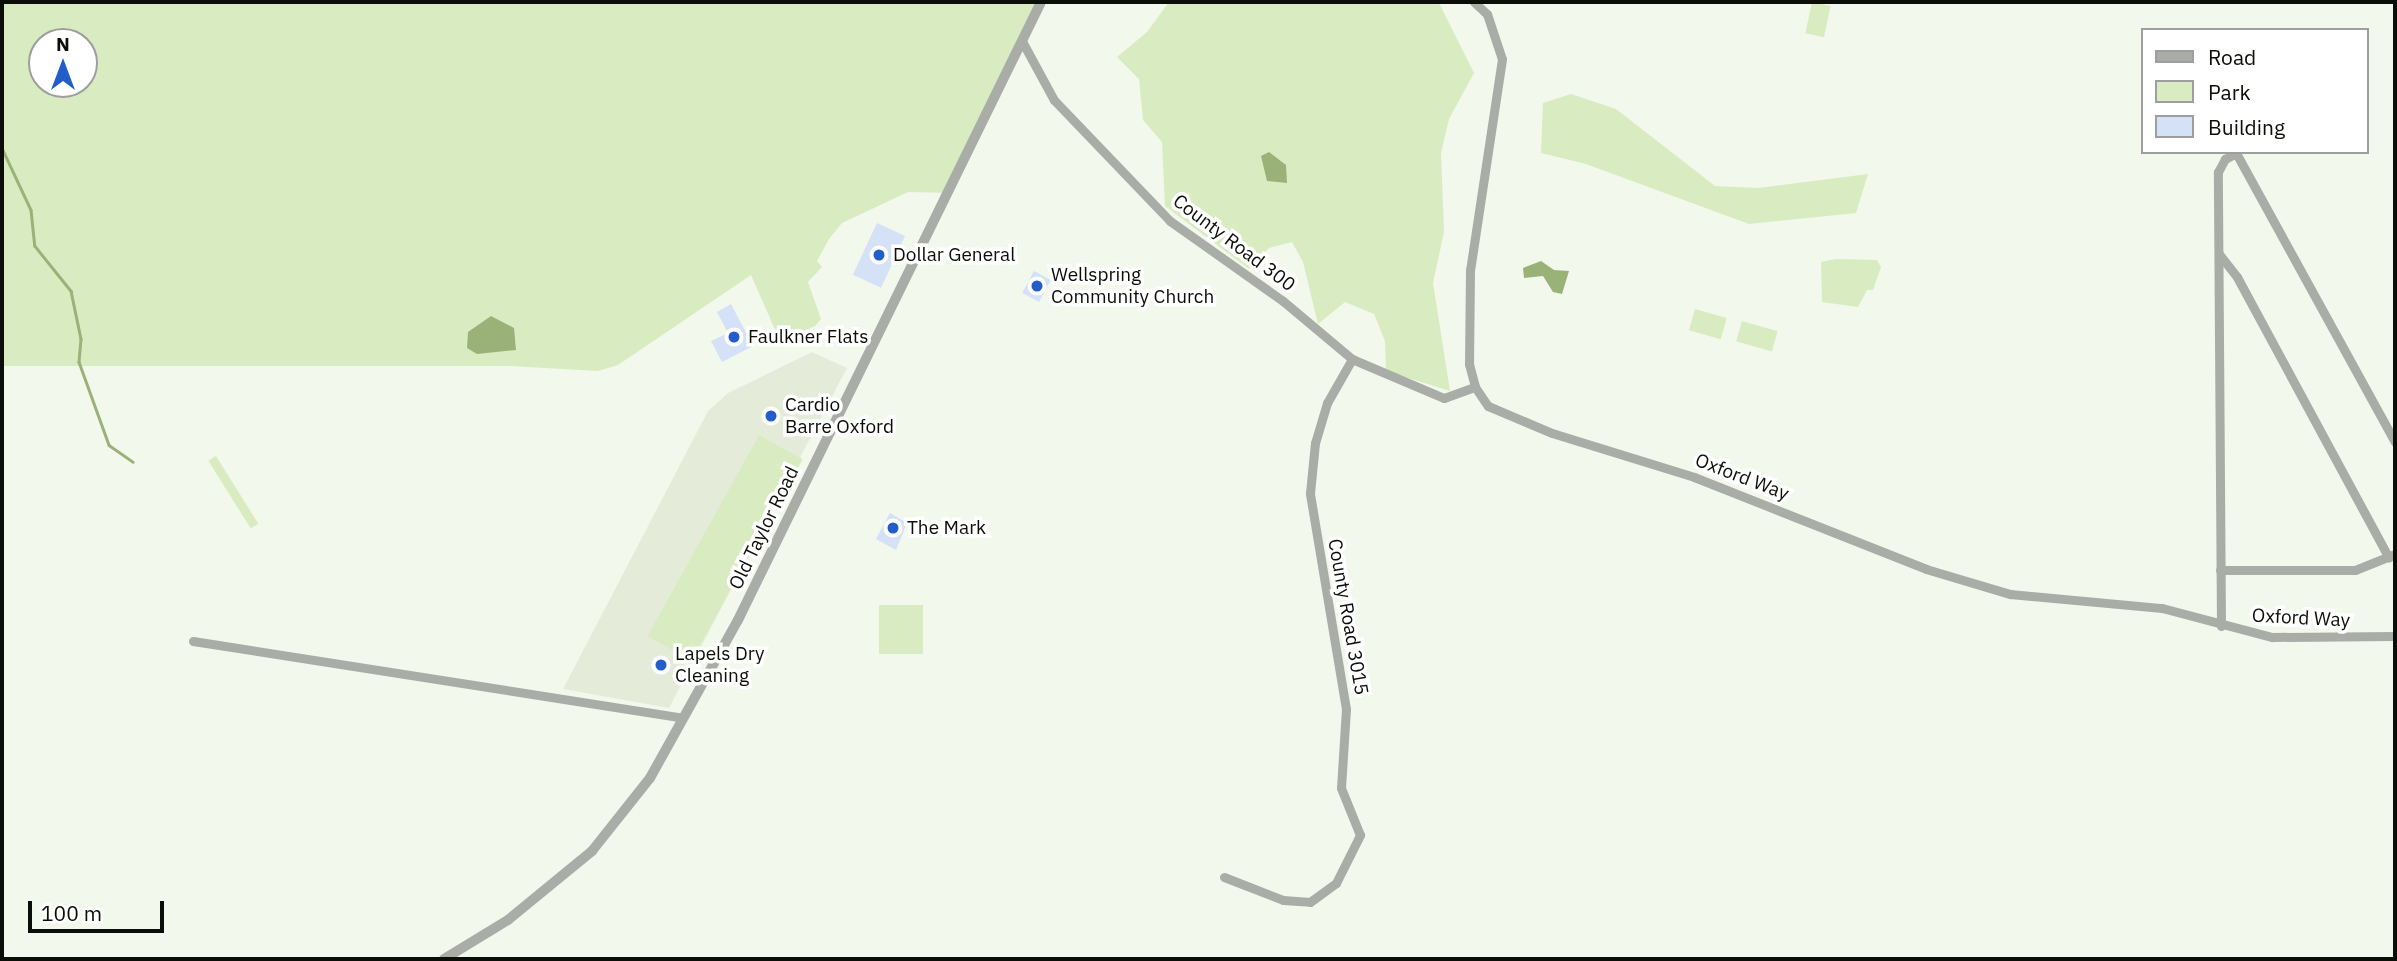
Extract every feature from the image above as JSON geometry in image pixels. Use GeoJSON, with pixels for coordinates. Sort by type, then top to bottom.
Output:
{"type":"FeatureCollection","features":[{"type":"Feature","properties":{"kind":"street","name":"Old Taylor Road"},"geometry":{"type":"LineString","coordinates":[[444,959],[508,920],[592,851],[650,778],[738,620],[1041,2]]}},
{"type":"Feature","properties":{"kind":"street"},"geometry":{"type":"LineString","coordinates":[[1474,2],[1493,26],[1503,59],[1473,236],[1468,350],[1475,387]]}},
{"type":"Feature","properties":{"kind":"street","name":"County Road 300"},"geometry":{"type":"LineString","coordinates":[[1023,43],[1054,100],[1170,221],[1283,301],[1352,359],[1444,398],[1475,387]]}},
{"type":"Feature","properties":{"kind":"street"},"geometry":{"type":"LineString","coordinates":[[2221,626],[2218,172],[2235,154]]}},
{"type":"Feature","properties":{"kind":"street"},"geometry":{"type":"LineString","coordinates":[[2237,154],[2395,442]]}},
{"type":"Feature","properties":{"kind":"street"},"geometry":{"type":"LineString","coordinates":[[2218,253],[2237,277],[2392,556],[2346,571],[2220,570]]}},
{"type":"Feature","properties":{"kind":"street","name":"County Road 3015"},"geometry":{"type":"LineString","coordinates":[[1224,877],[1283,900],[1310,902],[1336,883],[1360,835],[1341,788],[1346,709],[1310,493],[1318,433],[1352,359]]}},
{"type":"Feature","properties":{"kind":"street","name":"Oxford Way"},"geometry":{"type":"LineString","coordinates":[[1475,387],[1500,413],[1694,477],[1926,569],[2010,594],[2162,608],[2221,626],[2272,637],[2395,636]]}},
{"type":"Feature","properties":{"kind":"street"},"geometry":{"type":"LineString","coordinates":[[193,641],[682,718]]}},
{"type":"Feature","properties":{"kind":"shaded area"},"geometry":{"type":"Polygon","coordinates":[[[1269,152],[1286,165],[1287,183],[1267,181],[1261,156],[1269,152]]]}},
{"type":"Feature","properties":{"kind":"shaded area"},"geometry":{"type":"Polygon","coordinates":[[[1541,261],[1554,270],[1569,271],[1562,294],[1553,292],[1543,276],[1524,278],[1523,268],[1541,261]]]}},
{"type":"Feature","properties":{"kind":"shaded area"},"geometry":{"type":"Polygon","coordinates":[[[491,316],[514,328],[516,350],[477,354],[467,348],[468,332],[491,316]]]}},
{"type":"Feature","properties":{"kind":"shaded area"},"geometry":{"type":"Polygon","coordinates":[[[812,352],[847,368],[669,708],[563,689],[708,411],[728,393],[812,352]]]}},
{"type":"Feature","properties":{"kind":"green space"},"geometry":{"type":"Polygon","coordinates":[[[2,2],[1043,2],[951,193],[908,192],[842,223],[829,239],[817,261],[822,267],[808,282],[821,319],[815,326],[780,341],[751,275],[618,365],[598,371],[510,366],[2,366],[2,2]]]}},
{"type":"Feature","properties":{"kind":"green space"},"geometry":{"type":"Polygon","coordinates":[[[1169,2],[1439,3],[1474,73],[1449,119],[1441,153],[1444,232],[1433,283],[1450,391],[1386,371],[1385,341],[1374,314],[1345,302],[1318,324],[1303,262],[1292,242],[1269,248],[1249,269],[1165,206],[1162,142],[1143,120],[1139,79],[1117,57],[1147,32],[1169,2]]]}},
{"type":"Feature","properties":{"kind":"green space"},"geometry":{"type":"Polygon","coordinates":[[[1812,2],[1831,6],[1824,37],[1805,33],[1812,2]]]}},
{"type":"Feature","properties":{"kind":"green space"},"geometry":{"type":"Polygon","coordinates":[[[1571,94],[1616,109],[1715,186],[1759,188],[1868,174],[1856,213],[1749,224],[1586,164],[1541,153],[1543,103],[1571,94]]]}},
{"type":"Feature","properties":{"kind":"green space"},"geometry":{"type":"Polygon","coordinates":[[[1836,259],[1877,260],[1881,267],[1873,290],[1867,290],[1858,307],[1822,302],[1821,262],[1836,259]]]}},
{"type":"Feature","properties":{"kind":"green space"},"geometry":{"type":"Polygon","coordinates":[[[1695,309],[1727,318],[1721,339],[1689,330],[1695,309]]]}},
{"type":"Feature","properties":{"kind":"green space"},"geometry":{"type":"Polygon","coordinates":[[[1742,321],[1778,331],[1772,351],[1736,341],[1742,321]]]}},
{"type":"Feature","properties":{"kind":"green space"},"geometry":{"type":"Polygon","coordinates":[[[759,435],[803,459],[691,660],[647,636],[759,435]]]}},
{"type":"Feature","properties":{"kind":"green space"},"geometry":{"type":"Polygon","coordinates":[[[216,456],[258,524],[251,529],[208,461],[216,456]]]}},
{"type":"Feature","properties":{"kind":"green space"},"geometry":{"type":"Polygon","coordinates":[[[879,605],[923,605],[923,654],[879,654],[879,605]]]}},
{"type":"Feature","properties":{"kind":"building","name":"Dollar General"},"geometry":{"type":"Polygon","coordinates":[[[877,223],[905,236],[881,288],[853,275],[877,223]]]}},
{"type":"Feature","properties":{"kind":"building","name":"Wellspring Community Church"},"geometry":{"type":"Polygon","coordinates":[[[1034,271],[1051,280],[1039,302],[1022,293],[1034,271]]]}},
{"type":"Feature","properties":{"kind":"building","name":"Faulkner Flats"},"geometry":{"type":"Polygon","coordinates":[[[731,304],[753,346],[722,362],[711,341],[728,333],[717,312],[731,304]]]}},
{"type":"Feature","properties":{"kind":"building","name":"The Mark"},"geometry":{"type":"Polygon","coordinates":[[[890,513],[907,523],[896,550],[876,539],[890,513]]]}},
{"type":"Feature","properties":{"kind":"waterway"},"geometry":{"type":"LineString","coordinates":[[2,148],[31,210],[35,246],[71,291],[81,339],[79,362],[109,445],[133,462]]}},
{"type":"Feature","properties":{"kind":"place","name":"Dollar General"},"geometry":{"type":"Point","coordinates":[879,255]}},
{"type":"Feature","properties":{"kind":"place","name":"Wellspring Community Church"},"geometry":{"type":"Point","coordinates":[1037,286]}},
{"type":"Feature","properties":{"kind":"place","name":"Faulkner Flats"},"geometry":{"type":"Point","coordinates":[734,337]}},
{"type":"Feature","properties":{"kind":"place","name":"Cardio Barre Oxford"},"geometry":{"type":"Point","coordinates":[771,416]}},
{"type":"Feature","properties":{"kind":"place","name":"The Mark"},"geometry":{"type":"Point","coordinates":[893,528]}},
{"type":"Feature","properties":{"kind":"place","name":"Lapels Dry Cleaning"},"geometry":{"type":"Point","coordinates":[661,665]}}]}
